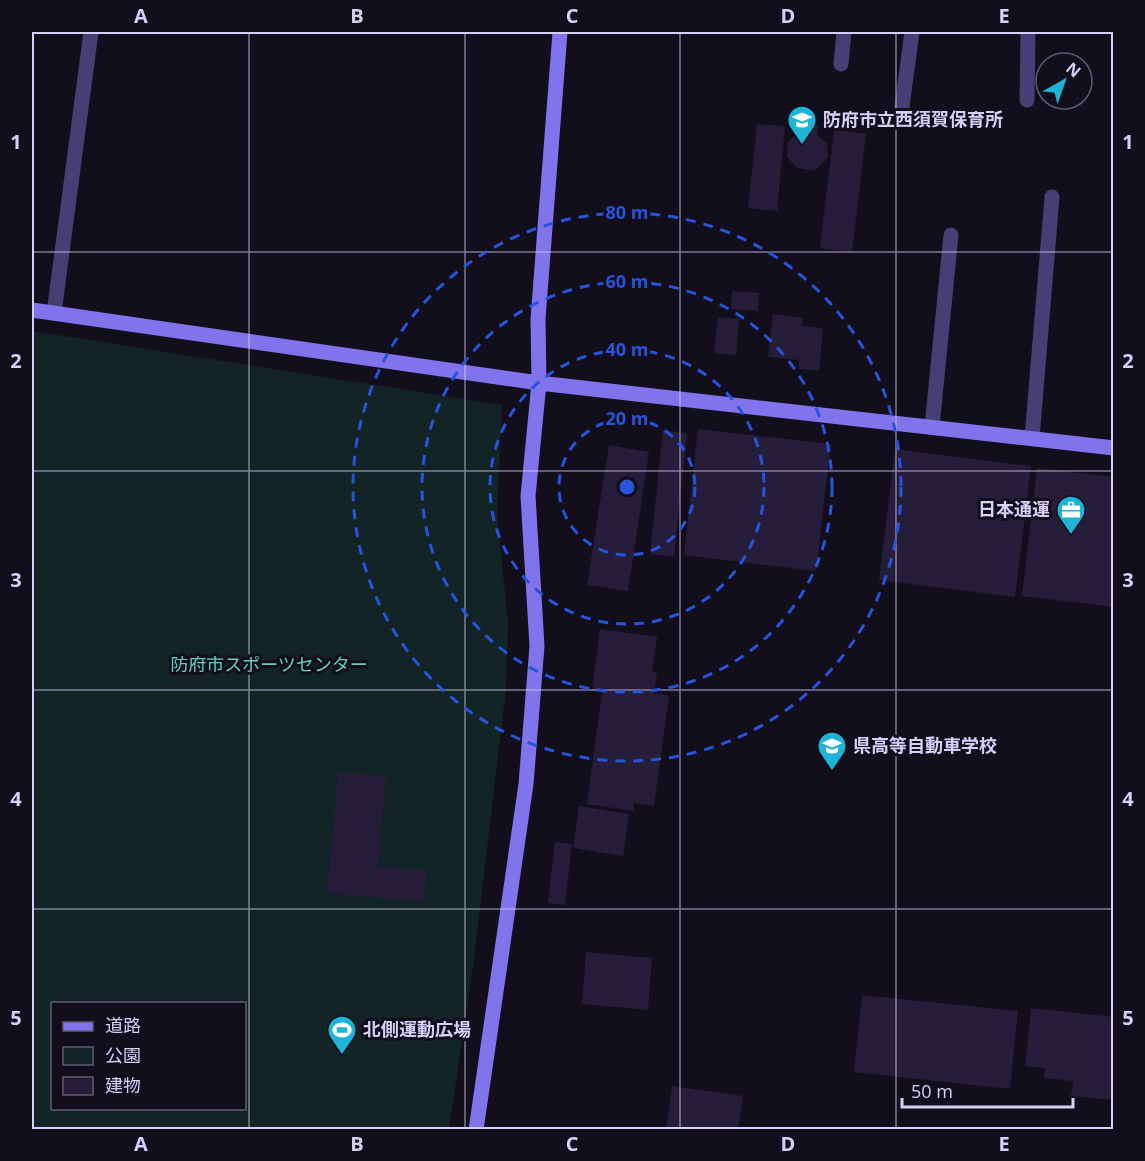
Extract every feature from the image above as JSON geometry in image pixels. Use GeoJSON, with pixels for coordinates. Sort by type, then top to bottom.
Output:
{"type":"FeatureCollection","features":[{"type":"Feature","properties":{"kind":"street"},"geometry":{"type":"LineString","coordinates":[[54,313],[91,32]]}},
{"type":"Feature","properties":{"kind":"street"},"geometry":{"type":"LineString","coordinates":[[476,1130],[526,784],[537,646],[528,496],[539,383],[538,319],[560,32]]}},
{"type":"Feature","properties":{"kind":"street"},"geometry":{"type":"LineString","coordinates":[[841,64],[844,32]]}},
{"type":"Feature","properties":{"kind":"street"},"geometry":{"type":"LineString","coordinates":[[901,114],[912,32]]}},
{"type":"Feature","properties":{"kind":"street"},"geometry":{"type":"LineString","coordinates":[[1027,100],[1028,32]]}},
{"type":"Feature","properties":{"kind":"street"},"geometry":{"type":"LineString","coordinates":[[1032,438],[1052,197]]}},
{"type":"Feature","properties":{"kind":"street"},"geometry":{"type":"LineString","coordinates":[[932,427],[951,235]]}},
{"type":"Feature","properties":{"kind":"street"},"geometry":{"type":"LineString","coordinates":[[32,310],[539,383],[1113,448]]}},
{"type":"Feature","properties":{"kind":"green space","name":"防府市スポーツセンター"},"geometry":{"type":"Polygon","coordinates":[[[32,331],[502,405],[497,513],[508,622],[506,689],[473,967],[449,1129],[32,1129],[32,331]]]}},
{"type":"Feature","properties":{"kind":"building"},"geometry":{"type":"Polygon","coordinates":[[[798,123],[818,126],[817,135],[827,143],[828,157],[815,171],[797,168],[787,157],[788,143],[797,132],[798,123]]]}},
{"type":"Feature","properties":{"kind":"building"},"geometry":{"type":"Polygon","coordinates":[[[757,124],[785,126],[777,211],[748,208],[757,124]]]}},
{"type":"Feature","properties":{"kind":"building"},"geometry":{"type":"Polygon","coordinates":[[[834,130],[866,134],[852,252],[820,248],[834,130]]]}},
{"type":"Feature","properties":{"kind":"building"},"geometry":{"type":"Polygon","coordinates":[[[732,291],[759,293],[758,311],[731,309],[732,291]]]}},
{"type":"Feature","properties":{"kind":"building"},"geometry":{"type":"Polygon","coordinates":[[[773,314],[803,318],[802,326],[823,328],[819,371],[799,369],[799,360],[768,357],[773,314]]]}},
{"type":"Feature","properties":{"kind":"building"},"geometry":{"type":"Polygon","coordinates":[[[718,317],[739,319],[736,355],[714,353],[718,317]]]}},
{"type":"Feature","properties":{"kind":"building"},"geometry":{"type":"Polygon","coordinates":[[[698,429],[831,444],[816,571],[684,555],[698,429]]]}},
{"type":"Feature","properties":{"kind":"building"},"geometry":{"type":"Polygon","coordinates":[[[663,430],[687,433],[674,557],[650,554],[663,430]]]}},
{"type":"Feature","properties":{"kind":"building"},"geometry":{"type":"Polygon","coordinates":[[[609,445],[649,452],[628,591],[587,585],[609,445]]]}},
{"type":"Feature","properties":{"kind":"building"},"geometry":{"type":"Polygon","coordinates":[[[895,449],[1031,466],[1015,597],[879,580],[895,449]]]}},
{"type":"Feature","properties":{"kind":"building","name":"日本通運"},"geometry":{"type":"Polygon","coordinates":[[[1037,468],[1114,477],[1114,607],[1022,596],[1037,468]]]}},
{"type":"Feature","properties":{"kind":"building"},"geometry":{"type":"Polygon","coordinates":[[[600,629],[657,637],[652,672],[657,673],[654,693],[669,696],[654,806],[634,803],[633,811],[587,804],[602,692],[592,691],[600,629]]]}},
{"type":"Feature","properties":{"kind":"building"},"geometry":{"type":"Polygon","coordinates":[[[338,772],[386,776],[378,866],[427,870],[424,902],[327,893],[338,772]]]}},
{"type":"Feature","properties":{"kind":"building"},"geometry":{"type":"Polygon","coordinates":[[[579,806],[629,814],[623,856],[573,848],[579,806]]]}},
{"type":"Feature","properties":{"kind":"building"},"geometry":{"type":"Polygon","coordinates":[[[555,842],[572,844],[565,905],[548,903],[555,842]]]}},
{"type":"Feature","properties":{"kind":"building"},"geometry":{"type":"Polygon","coordinates":[[[586,952],[652,958],[648,1010],[582,1004],[586,952]]]}},
{"type":"Feature","properties":{"kind":"building"},"geometry":{"type":"Polygon","coordinates":[[[862,995],[1018,1011],[1010,1089],[854,1072],[862,995]]]}},
{"type":"Feature","properties":{"kind":"building"},"geometry":{"type":"Polygon","coordinates":[[[1031,1008],[1114,1017],[1114,1100],[1071,1096],[1073,1081],[1044,1078],[1045,1068],[1025,1066],[1031,1008]]]}},
{"type":"Feature","properties":{"kind":"building"},"geometry":{"type":"Polygon","coordinates":[[[672,1086],[743,1096],[738,1130],[666,1130],[672,1086]]]}},
{"type":"Feature","properties":{"kind":"place","name":"防府市立西須賀保育所"},"geometry":{"type":"Point","coordinates":[802,146]}},
{"type":"Feature","properties":{"kind":"place","name":"日本通運"},"geometry":{"type":"Point","coordinates":[1071,536]}},
{"type":"Feature","properties":{"kind":"place","name":"県高等自動車学校"},"geometry":{"type":"Point","coordinates":[832,772]}},
{"type":"Feature","properties":{"kind":"place","name":"北側運動広場"},"geometry":{"type":"Point","coordinates":[342,1056]}}]}
